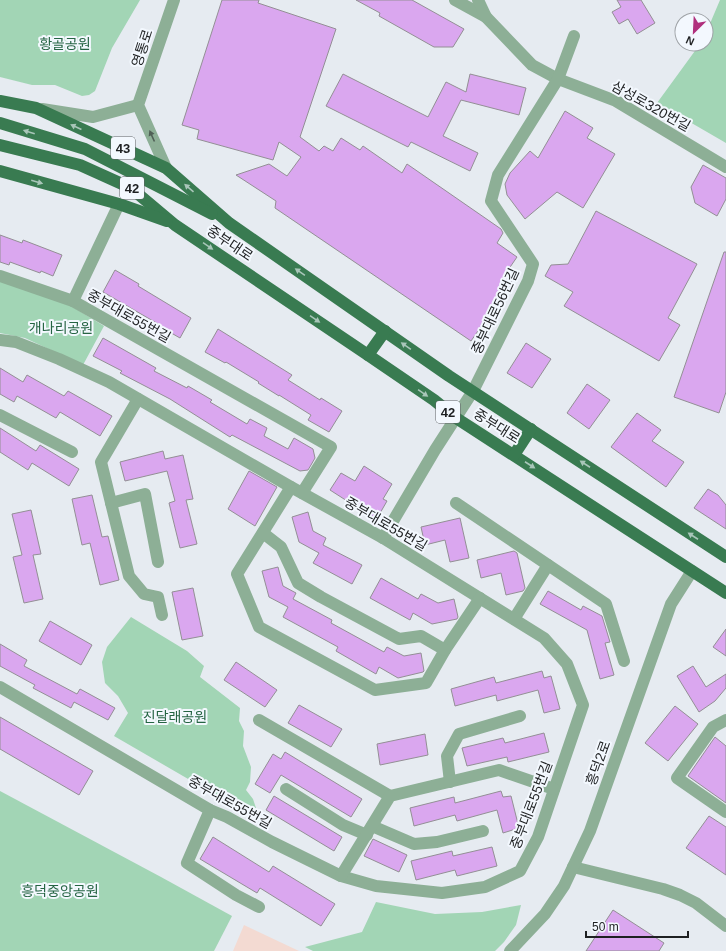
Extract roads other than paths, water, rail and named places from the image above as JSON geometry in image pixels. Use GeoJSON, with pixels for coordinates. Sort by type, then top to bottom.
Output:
{"type":"FeatureCollection","features":[{"type":"Feature","properties":{"kind":"main road","name":"중부대로"},"geometry":{"type":"LineString","coordinates":[[0,101],[36,108],[166,168],[229,223],[473,391],[726,557]]}},
{"type":"Feature","properties":{"kind":"main road","name":"중부대로"},"geometry":{"type":"LineString","coordinates":[[0,123],[85,149],[229,223]]}},
{"type":"Feature","properties":{"kind":"main road","name":"중부대로"},"geometry":{"type":"LineString","coordinates":[[0,145],[80,165],[131,188],[175,224],[434,400],[456,418],[726,593]]}},
{"type":"Feature","properties":{"kind":"main road","name":"중부대로"},"geometry":{"type":"LineString","coordinates":[[0,171],[119,204],[175,224]]}},
{"type":"Feature","properties":{"kind":"main road"},"geometry":{"type":"LineString","coordinates":[[368,355],[385,331]]}},
{"type":"Feature","properties":{"kind":"main road"},"geometry":{"type":"LineString","coordinates":[[514,455],[531,429]]}},
{"type":"Feature","properties":{"kind":"street","name":"영통로"},"geometry":{"type":"LineString","coordinates":[[138,105],[174,0]]}},
{"type":"Feature","properties":{"kind":"street"},"geometry":{"type":"LineString","coordinates":[[455,0],[486,17]]}},
{"type":"Feature","properties":{"kind":"street"},"geometry":{"type":"LineString","coordinates":[[478,0],[486,17]]}},
{"type":"Feature","properties":{"kind":"street","name":"삼성로320번길"},"geometry":{"type":"LineString","coordinates":[[486,17],[532,65],[558,79],[616,101],[726,167]]}},
{"type":"Feature","properties":{"kind":"street"},"geometry":{"type":"LineString","coordinates":[[558,79],[574,36]]}},
{"type":"Feature","properties":{"kind":"street","name":"중부대로56번길"},"geometry":{"type":"LineString","coordinates":[[473,391],[528,281],[533,264],[491,201],[498,175],[558,79]]}},
{"type":"Feature","properties":{"kind":"street"},"geometry":{"type":"LineString","coordinates":[[36,108],[93,117],[138,105],[166,168]]}},
{"type":"Feature","properties":{"kind":"street","name":"중부대로55번길"},"geometry":{"type":"LineString","coordinates":[[73,301],[119,204]]}},
{"type":"Feature","properties":{"kind":"street","name":"중부대로55번길"},"geometry":{"type":"LineString","coordinates":[[0,276],[73,301],[331,447],[302,493]]}},
{"type":"Feature","properties":{"kind":"street","name":"중부대로55번길"},"geometry":{"type":"LineString","coordinates":[[0,340],[16,342],[59,359],[109,382],[383,538],[514,619],[544,638],[567,664],[583,704],[538,837],[520,871],[485,887],[442,893],[376,886],[341,876],[272,842],[227,817],[210,810],[2,691]]}},
{"type":"Feature","properties":{"kind":"street"},"geometry":{"type":"LineString","coordinates":[[383,538],[435,450],[473,391]]}},
{"type":"Feature","properties":{"kind":"street"},"geometry":{"type":"LineString","coordinates":[[138,399],[101,462],[130,576],[144,594],[158,597],[162,615]]}},
{"type":"Feature","properties":{"kind":"street"},"geometry":{"type":"LineString","coordinates":[[0,415],[72,452]]}},
{"type":"Feature","properties":{"kind":"street"},"geometry":{"type":"LineString","coordinates":[[291,487],[237,574],[259,627],[375,690],[426,683],[445,650],[480,598]]}},
{"type":"Feature","properties":{"kind":"street"},"geometry":{"type":"LineString","coordinates":[[111,503],[145,494],[158,562]]}},
{"type":"Feature","properties":{"kind":"street"},"geometry":{"type":"LineString","coordinates":[[456,503],[606,604],[624,661]]}},
{"type":"Feature","properties":{"kind":"street"},"geometry":{"type":"LineString","coordinates":[[263,533],[281,547],[298,583],[399,639],[421,636],[445,650]]}},
{"type":"Feature","properties":{"kind":"street"},"geometry":{"type":"LineString","coordinates":[[514,619],[548,565]]}},
{"type":"Feature","properties":{"kind":"street","name":"흥덕2로"},"geometry":{"type":"LineString","coordinates":[[510,951],[545,914],[564,886],[590,832],[671,604],[692,571]]}},
{"type":"Feature","properties":{"kind":"street"},"geometry":{"type":"LineString","coordinates":[[450,782],[447,756],[459,734],[520,716]]}},
{"type":"Feature","properties":{"kind":"street"},"geometry":{"type":"LineString","coordinates":[[259,720],[390,796],[499,770],[554,789]]}},
{"type":"Feature","properties":{"kind":"street"},"geometry":{"type":"LineString","coordinates":[[726,720],[713,726],[677,778],[726,812]]}},
{"type":"Feature","properties":{"kind":"street"},"geometry":{"type":"LineString","coordinates":[[286,789],[343,825],[369,830],[414,844],[437,842],[483,832]]}},
{"type":"Feature","properties":{"kind":"street"},"geometry":{"type":"LineString","coordinates":[[341,876],[390,796]]}},
{"type":"Feature","properties":{"kind":"street"},"geometry":{"type":"LineString","coordinates":[[210,810],[188,862],[236,895],[259,907]]}},
{"type":"Feature","properties":{"kind":"street"},"geometry":{"type":"LineString","coordinates":[[573,867],[663,889],[680,895],[696,903],[726,926]]}},
{"type":"Feature","properties":{"kind":"park label","name":"황골공원"},"geometry":{"type":"Point","coordinates":[65,44]}},
{"type":"Feature","properties":{"kind":"park label","name":"개나리공원"},"geometry":{"type":"Point","coordinates":[61,328]}},
{"type":"Feature","properties":{"kind":"park label","name":"진달래공원"},"geometry":{"type":"Point","coordinates":[175,717]}},
{"type":"Feature","properties":{"kind":"park label","name":"흥덕중앙공원"},"geometry":{"type":"Point","coordinates":[60,891]}}]}
